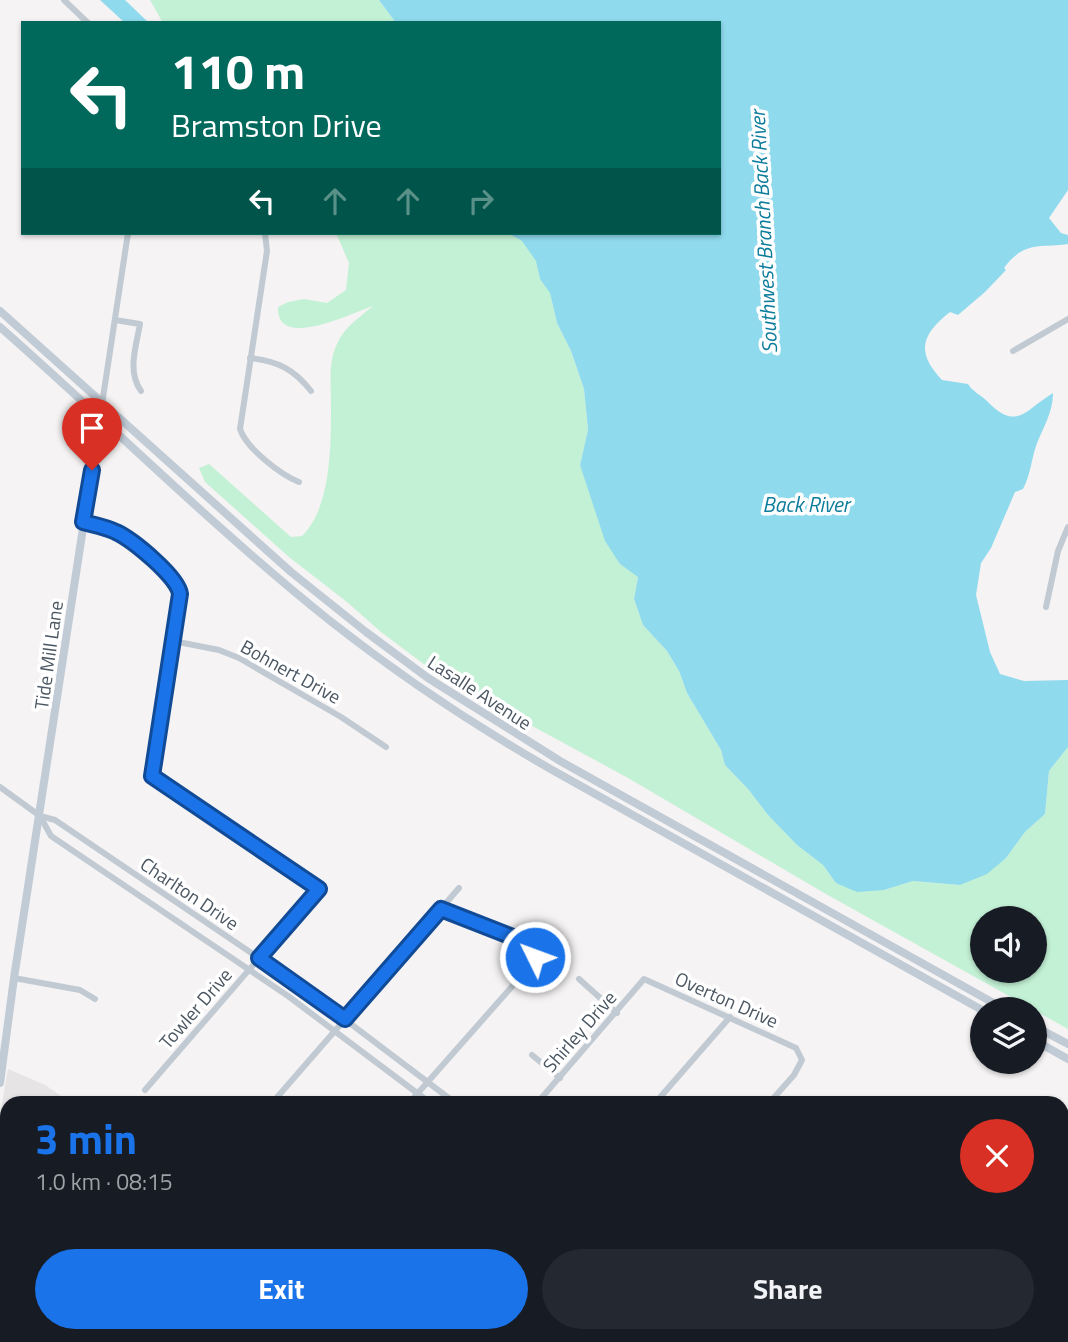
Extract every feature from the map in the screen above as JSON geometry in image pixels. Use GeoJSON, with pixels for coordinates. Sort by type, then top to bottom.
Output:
{"type":"FeatureCollection","features":[{"type":"Feature","properties":{"kind":"main road","name":"Lasalle Avenue"},"geometry":{"type":"LineString","coordinates":[[0,311],[309,586],[366,632],[467,704],[559,761],[983,997]]}},
{"type":"Feature","properties":{"kind":"main road","name":"Lasalle Avenue"},"geometry":{"type":"LineString","coordinates":[[0,327],[99,418],[319,611],[359,643],[462,716],[564,777],[970,1003]]}},
{"type":"Feature","properties":{"kind":"main road","name":"Tide Mill Lane"},"geometry":{"type":"LineString","coordinates":[[0,1083],[102,404]]}},
{"type":"Feature","properties":{"kind":"main road"},"geometry":{"type":"LineString","coordinates":[[1047,1033],[1068,1044]]}},
{"type":"Feature","properties":{"kind":"main road"},"geometry":{"type":"LineString","coordinates":[[1047,1047],[1068,1059]]}},
{"type":"Feature","properties":{"kind":"street"},"geometry":{"type":"LineString","coordinates":[[64,0],[86,21]]}},
{"type":"Feature","properties":{"kind":"street","name":"Tide Mill Lane"},"geometry":{"type":"LineString","coordinates":[[102,404],[128,235]]}},
{"type":"Feature","properties":{"kind":"street"},"geometry":{"type":"LineString","coordinates":[[265,235],[267,251],[240,423],[242,435],[286,477],[299,482]]}},
{"type":"Feature","properties":{"kind":"street"},"geometry":{"type":"LineString","coordinates":[[1013,351],[1068,319]]}},
{"type":"Feature","properties":{"kind":"street"},"geometry":{"type":"LineString","coordinates":[[115,320],[140,324],[132,371],[141,391]]}},
{"type":"Feature","properties":{"kind":"street"},"geometry":{"type":"LineString","coordinates":[[250,358],[283,365],[297,374],[311,391]]}},
{"type":"Feature","properties":{"kind":"street","name":"Towler Drive"},"geometry":{"type":"LineString","coordinates":[[83,522],[119,533],[179,586],[180,594],[152,776],[319,889],[145,1090]]}},
{"type":"Feature","properties":{"kind":"street"},"geometry":{"type":"LineString","coordinates":[[1046,607],[1058,551],[1068,527]]}},
{"type":"Feature","properties":{"kind":"street","name":"Bohnert Drive"},"geometry":{"type":"LineString","coordinates":[[173,641],[219,650],[239,658],[341,717],[386,747]]}},
{"type":"Feature","properties":{"kind":"street","name":"Charlton Drive"},"geometry":{"type":"LineString","coordinates":[[0,788],[40,816],[55,820],[259,958],[446,1096]]}},
{"type":"Feature","properties":{"kind":"street","name":"Charlton Drive"},"geometry":{"type":"LineString","coordinates":[[40,816],[51,836],[336,1031],[421,1096]]}},
{"type":"Feature","properties":{"kind":"street"},"geometry":{"type":"LineString","coordinates":[[278,1096],[459,888]]}},
{"type":"Feature","properties":{"kind":"street"},"geometry":{"type":"LineString","coordinates":[[418,1094],[531,965],[535,957],[534,949],[528,943],[441,909]]}},
{"type":"Feature","properties":{"kind":"street"},"geometry":{"type":"LineString","coordinates":[[14,978],[80,990],[95,999]]}},
{"type":"Feature","properties":{"kind":"street"},"geometry":{"type":"LineString","coordinates":[[579,979],[617,1013]]}},
{"type":"Feature","properties":{"kind":"street","name":"Shirley Drive"},"geometry":{"type":"LineString","coordinates":[[543,1096],[644,979]]}},
{"type":"Feature","properties":{"kind":"street","name":"Overton Drive"},"geometry":{"type":"LineString","coordinates":[[644,979],[796,1048],[802,1060],[799,1068],[775,1096]]}},
{"type":"Feature","properties":{"kind":"street"},"geometry":{"type":"LineString","coordinates":[[661,1096],[730,1017]]}},
{"type":"Feature","properties":{"kind":"street"},"geometry":{"type":"LineString","coordinates":[[532,1055],[560,1077]]}},
{"type":"Feature","properties":{"kind":"shaded area"},"geometry":{"type":"Polygon","coordinates":[[[8,1069],[45,1085],[61,1096],[3,1096],[8,1069]]]}},
{"type":"Feature","properties":{"kind":"green space"},"geometry":{"type":"Polygon","coordinates":[[[150,0],[379,0],[395,21],[162,21],[150,0]]]}},
{"type":"Feature","properties":{"kind":"green space"},"geometry":{"type":"Polygon","coordinates":[[[337,235],[512,235],[522,241],[537,261],[540,279],[550,292],[557,323],[571,351],[584,389],[588,430],[580,465],[620,564],[638,576],[634,599],[643,625],[667,651],[679,671],[687,693],[721,750],[725,765],[768,815],[797,845],[823,865],[836,883],[884,890],[913,881],[960,885],[1006,858],[1025,832],[1045,814],[1049,771],[1068,747],[1068,1029],[1047,1017],[1047,997],[1011,997],[986,983],[1047,983],[1047,906],[970,906],[970,974],[628,778],[505,711],[496,711],[433,671],[289,557],[205,482],[199,468],[209,464],[291,537],[302,536],[312,524],[328,473],[332,358],[348,327],[373,306],[303,328],[290,327],[281,320],[278,307],[304,299],[327,303],[346,290],[349,263],[337,235]]]}},
{"type":"Feature","properties":{"kind":"water"},"geometry":{"type":"Polygon","coordinates":[[[100,0],[125,0],[147,21],[123,21],[100,0]]]}},
{"type":"Feature","properties":{"kind":"water","name":"Back River"},"geometry":{"type":"Polygon","coordinates":[[[379,0],[1068,0],[1068,190],[1049,218],[1061,233],[1068,235],[1068,244],[1032,247],[1018,253],[985,292],[958,315],[950,312],[941,320],[933,328],[925,344],[928,361],[942,380],[968,384],[1007,416],[1021,415],[1053,393],[1049,414],[1036,446],[1026,483],[1023,489],[1015,492],[991,548],[981,563],[976,595],[990,652],[1000,674],[1024,681],[1068,680],[1068,747],[1049,771],[1045,814],[1025,832],[1006,858],[987,874],[960,885],[913,881],[884,890],[857,892],[836,883],[823,865],[797,845],[725,765],[721,750],[687,693],[679,671],[667,651],[643,625],[634,599],[638,577],[620,564],[605,541],[580,465],[588,430],[584,389],[571,351],[557,323],[550,293],[540,279],[536,261],[522,241],[512,235],[721,235],[721,21],[395,21],[379,0]]]}},
{"type":"Feature","properties":{"kind":"route"},"geometry":{"type":"LineString","coordinates":[[92,470],[83,522],[119,533],[179,586],[180,594],[152,776],[319,889],[259,958],[345,1019],[441,909],[528,943],[534,949],[535,957]]}},
{"type":"Feature","properties":{"kind":"water label","name":"Southwest Branch Back River"},"geometry":{"type":"Point","coordinates":[763,232]}}]}
